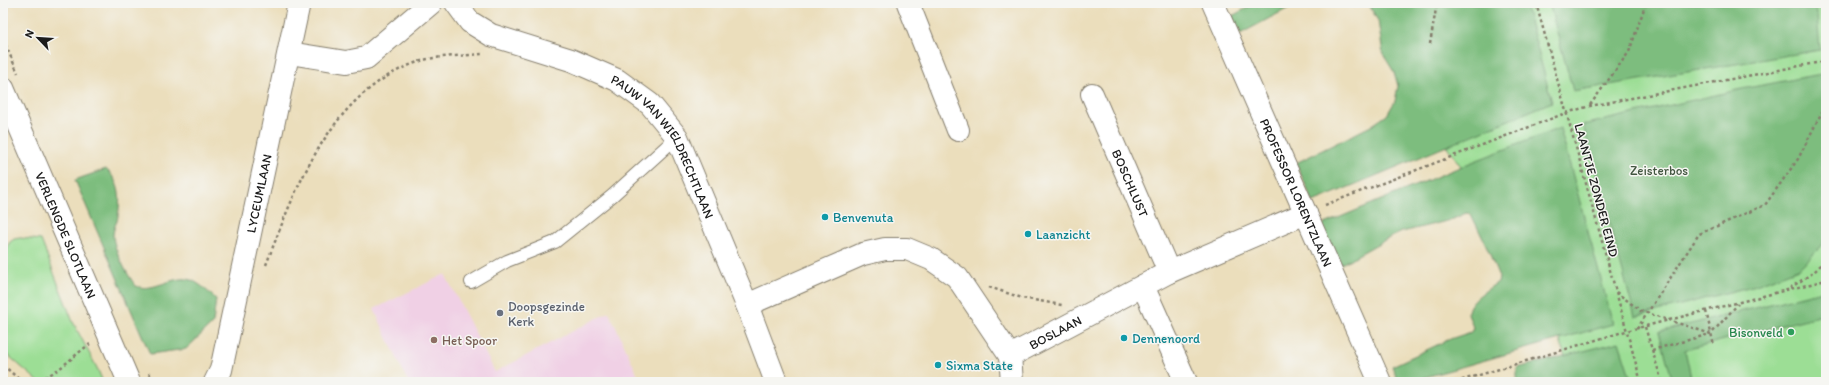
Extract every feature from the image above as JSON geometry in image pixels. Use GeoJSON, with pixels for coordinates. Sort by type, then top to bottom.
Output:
{"type":"FeatureCollection","features":[{"type":"Feature","properties":{"kind":"street","name":"LYCEUMLAAN"},"geometry":{"type":"LineString","coordinates":[[215,382],[222,370],[299,3]]}},
{"type":"Feature","properties":{"kind":"street"},"geometry":{"type":"LineString","coordinates":[[289,53],[346,62],[366,58],[431,3]]}},
{"type":"Feature","properties":{"kind":"street","name":"PAUW VAN WIELDRECHTLAAN"},"geometry":{"type":"LineString","coordinates":[[456,3],[470,22],[491,35],[571,60],[617,80],[650,104],[677,136],[747,305],[776,382]]}},
{"type":"Feature","properties":{"kind":"street"},"geometry":{"type":"LineString","coordinates":[[908,3],[958,130]]}},
{"type":"Feature","properties":{"kind":"street","name":"PROFESSOR LORENTZLAAN"},"geometry":{"type":"LineString","coordinates":[[1213,3],[1380,382]]}},
{"type":"Feature","properties":{"kind":"street","name":"VERLENGDE SLOTLAAN"},"geometry":{"type":"LineString","coordinates":[[3,88],[129,382]]}},
{"type":"Feature","properties":{"kind":"street","name":"BOSCHLUST"},"geometry":{"type":"LineString","coordinates":[[1092,94],[1169,272]]}},
{"type":"Feature","properties":{"kind":"street","name":"BOSLAAN"},"geometry":{"type":"LineString","coordinates":[[1010,356],[1169,272],[1306,213]]}},
{"type":"Feature","properties":{"kind":"street"},"geometry":{"type":"LineString","coordinates":[[747,305],[863,254],[885,249],[907,249],[931,259],[956,277],[1010,356],[1012,382]]}},
{"type":"Feature","properties":{"kind":"street"},"geometry":{"type":"LineString","coordinates":[[1143,286],[1186,382]]}},
{"type":"Feature","properties":{"kind":"lane"},"geometry":{"type":"LineString","coordinates":[[471,282],[507,261],[555,242],[612,196],[677,136]]}},
{"type":"Feature","properties":{"kind":"path"},"geometry":{"type":"LineString","coordinates":[[1430,44],[1436,3]]}},
{"type":"Feature","properties":{"kind":"path","name":"LAANTJE ZONDER EIND"},"geometry":{"type":"LineString","coordinates":[[1536,3],[1641,382]]}},
{"type":"Feature","properties":{"kind":"path"},"geometry":{"type":"LineString","coordinates":[[1590,106],[1629,52],[1646,3]]}},
{"type":"Feature","properties":{"kind":"path"},"geometry":{"type":"LineString","coordinates":[[264,270],[289,203],[321,143],[355,101],[381,79],[425,60],[490,54]]}},
{"type":"Feature","properties":{"kind":"path"},"geometry":{"type":"LineString","coordinates":[[1306,213],[1566,113],[1590,106],[1826,61]]}},
{"type":"Feature","properties":{"kind":"path"},"geometry":{"type":"LineString","coordinates":[[1637,328],[1699,234],[1765,205],[1798,159],[1826,104]]}},
{"type":"Feature","properties":{"kind":"path"},"geometry":{"type":"LineString","coordinates":[[1788,290],[1814,272],[1826,260]]}},
{"type":"Feature","properties":{"kind":"path"},"geometry":{"type":"LineString","coordinates":[[956,277],[1022,298],[1063,305]]}},
{"type":"Feature","properties":{"kind":"path"},"geometry":{"type":"LineString","coordinates":[[1456,382],[1626,331],[1826,280]]}},
{"type":"Feature","properties":{"kind":"path"},"geometry":{"type":"LineString","coordinates":[[1615,292],[1641,311],[1667,321],[1711,334]]}},
{"type":"Feature","properties":{"kind":"path"},"geometry":{"type":"LineString","coordinates":[[1652,350],[1711,334],[1739,302]]}},
{"type":"Feature","properties":{"kind":"path"},"geometry":{"type":"LineString","coordinates":[[1706,311],[1714,346]]}},
{"type":"Feature","properties":{"kind":"path"},"geometry":{"type":"LineString","coordinates":[[1645,326],[1662,382]]}},
{"type":"Feature","properties":{"kind":"path"},"geometry":{"type":"LineString","coordinates":[[34,382],[49,377],[62,368],[74,355],[95,340]]}},
{"type":"Feature","properties":{"kind":"path"},"geometry":{"type":"LineString","coordinates":[[3,365],[22,382]]}},
{"type":"Feature","properties":{"kind":"path"},"geometry":{"type":"LineString","coordinates":[[152,379],[178,382]]}},
{"type":"Feature","properties":{"kind":"shaded area"},"geometry":{"type":"Polygon","coordinates":[[[445,274],[495,372],[609,312],[641,382],[408,382],[374,309],[445,274]]]}},
{"type":"Feature","properties":{"kind":"green space"},"geometry":{"type":"Polygon","coordinates":[[[1256,3],[1298,3],[1240,34],[1232,16],[1256,3]]]}},
{"type":"Feature","properties":{"kind":"green space"},"geometry":{"type":"Polygon","coordinates":[[[1368,3],[1525,3],[1552,102],[1313,202],[1296,163],[1371,126],[1387,115],[1395,101],[1398,86],[1394,72],[1383,54],[1378,21],[1368,3]]]}},
{"type":"Feature","properties":{"kind":"green space","name":"Zeisterbos"},"geometry":{"type":"Polygon","coordinates":[[[1376,3],[1826,3],[1826,382],[1572,382],[1558,333],[1483,198],[1437,132],[1376,3]]]}},
{"type":"Feature","properties":{"kind":"green space"},"geometry":{"type":"Polygon","coordinates":[[[1549,3],[1816,3],[1820,50],[1573,91],[1549,3]]]}},
{"type":"Feature","properties":{"kind":"green space"},"geometry":{"type":"Polygon","coordinates":[[[1825,74],[1826,81],[1826,238],[1817,251],[1798,269],[1756,285],[1635,317],[1583,125],[1742,89],[1825,74]]]}},
{"type":"Feature","properties":{"kind":"green space"},"geometry":{"type":"Polygon","coordinates":[[[1560,128],[1613,324],[1408,382],[1398,382],[1392,366],[1450,339],[1471,332],[1473,328],[1468,313],[1471,304],[1475,299],[1498,282],[1499,277],[1487,247],[1471,214],[1466,213],[1451,220],[1402,232],[1336,267],[1319,226],[1467,164],[1560,128]]]}},
{"type":"Feature","properties":{"kind":"green space"},"geometry":{"type":"Polygon","coordinates":[[[106,169],[115,181],[119,193],[117,221],[113,232],[114,242],[129,276],[136,286],[143,288],[157,286],[177,279],[191,280],[204,288],[216,299],[213,323],[186,349],[150,354],[75,180],[106,169]]]}},
{"type":"Feature","properties":{"kind":"green space"},"geometry":{"type":"Polygon","coordinates":[[[20,238],[41,240],[73,322],[103,382],[39,382],[3,351],[3,259],[9,243],[14,239],[20,238]]]}},
{"type":"Feature","properties":{"kind":"green space"},"geometry":{"type":"Polygon","coordinates":[[[1826,290],[1826,314],[1685,350],[1692,382],[1673,382],[1659,332],[1826,290]]]}},
{"type":"Feature","properties":{"kind":"green space"},"geometry":{"type":"Polygon","coordinates":[[[1619,342],[1632,382],[1517,382],[1517,368],[1619,342]]]}},
{"type":"Feature","properties":{"kind":"place","name":"Benvenuta"},"geometry":{"type":"Point","coordinates":[825,217]}},
{"type":"Feature","properties":{"kind":"place","name":"Laanzicht"},"geometry":{"type":"Point","coordinates":[1028,234]}},
{"type":"Feature","properties":{"kind":"place","name":"Doopsgezinde Kerk"},"geometry":{"type":"Point","coordinates":[500,313]}},
{"type":"Feature","properties":{"kind":"place","name":"Bisonveld"},"geometry":{"type":"Point","coordinates":[1791,332]}},
{"type":"Feature","properties":{"kind":"place","name":"Dennenoord"},"geometry":{"type":"Point","coordinates":[1124,338]}},
{"type":"Feature","properties":{"kind":"place","name":"Het Spoor"},"geometry":{"type":"Point","coordinates":[434,340]}},
{"type":"Feature","properties":{"kind":"place","name":"Sixma State"},"geometry":{"type":"Point","coordinates":[938,365]}}]}
